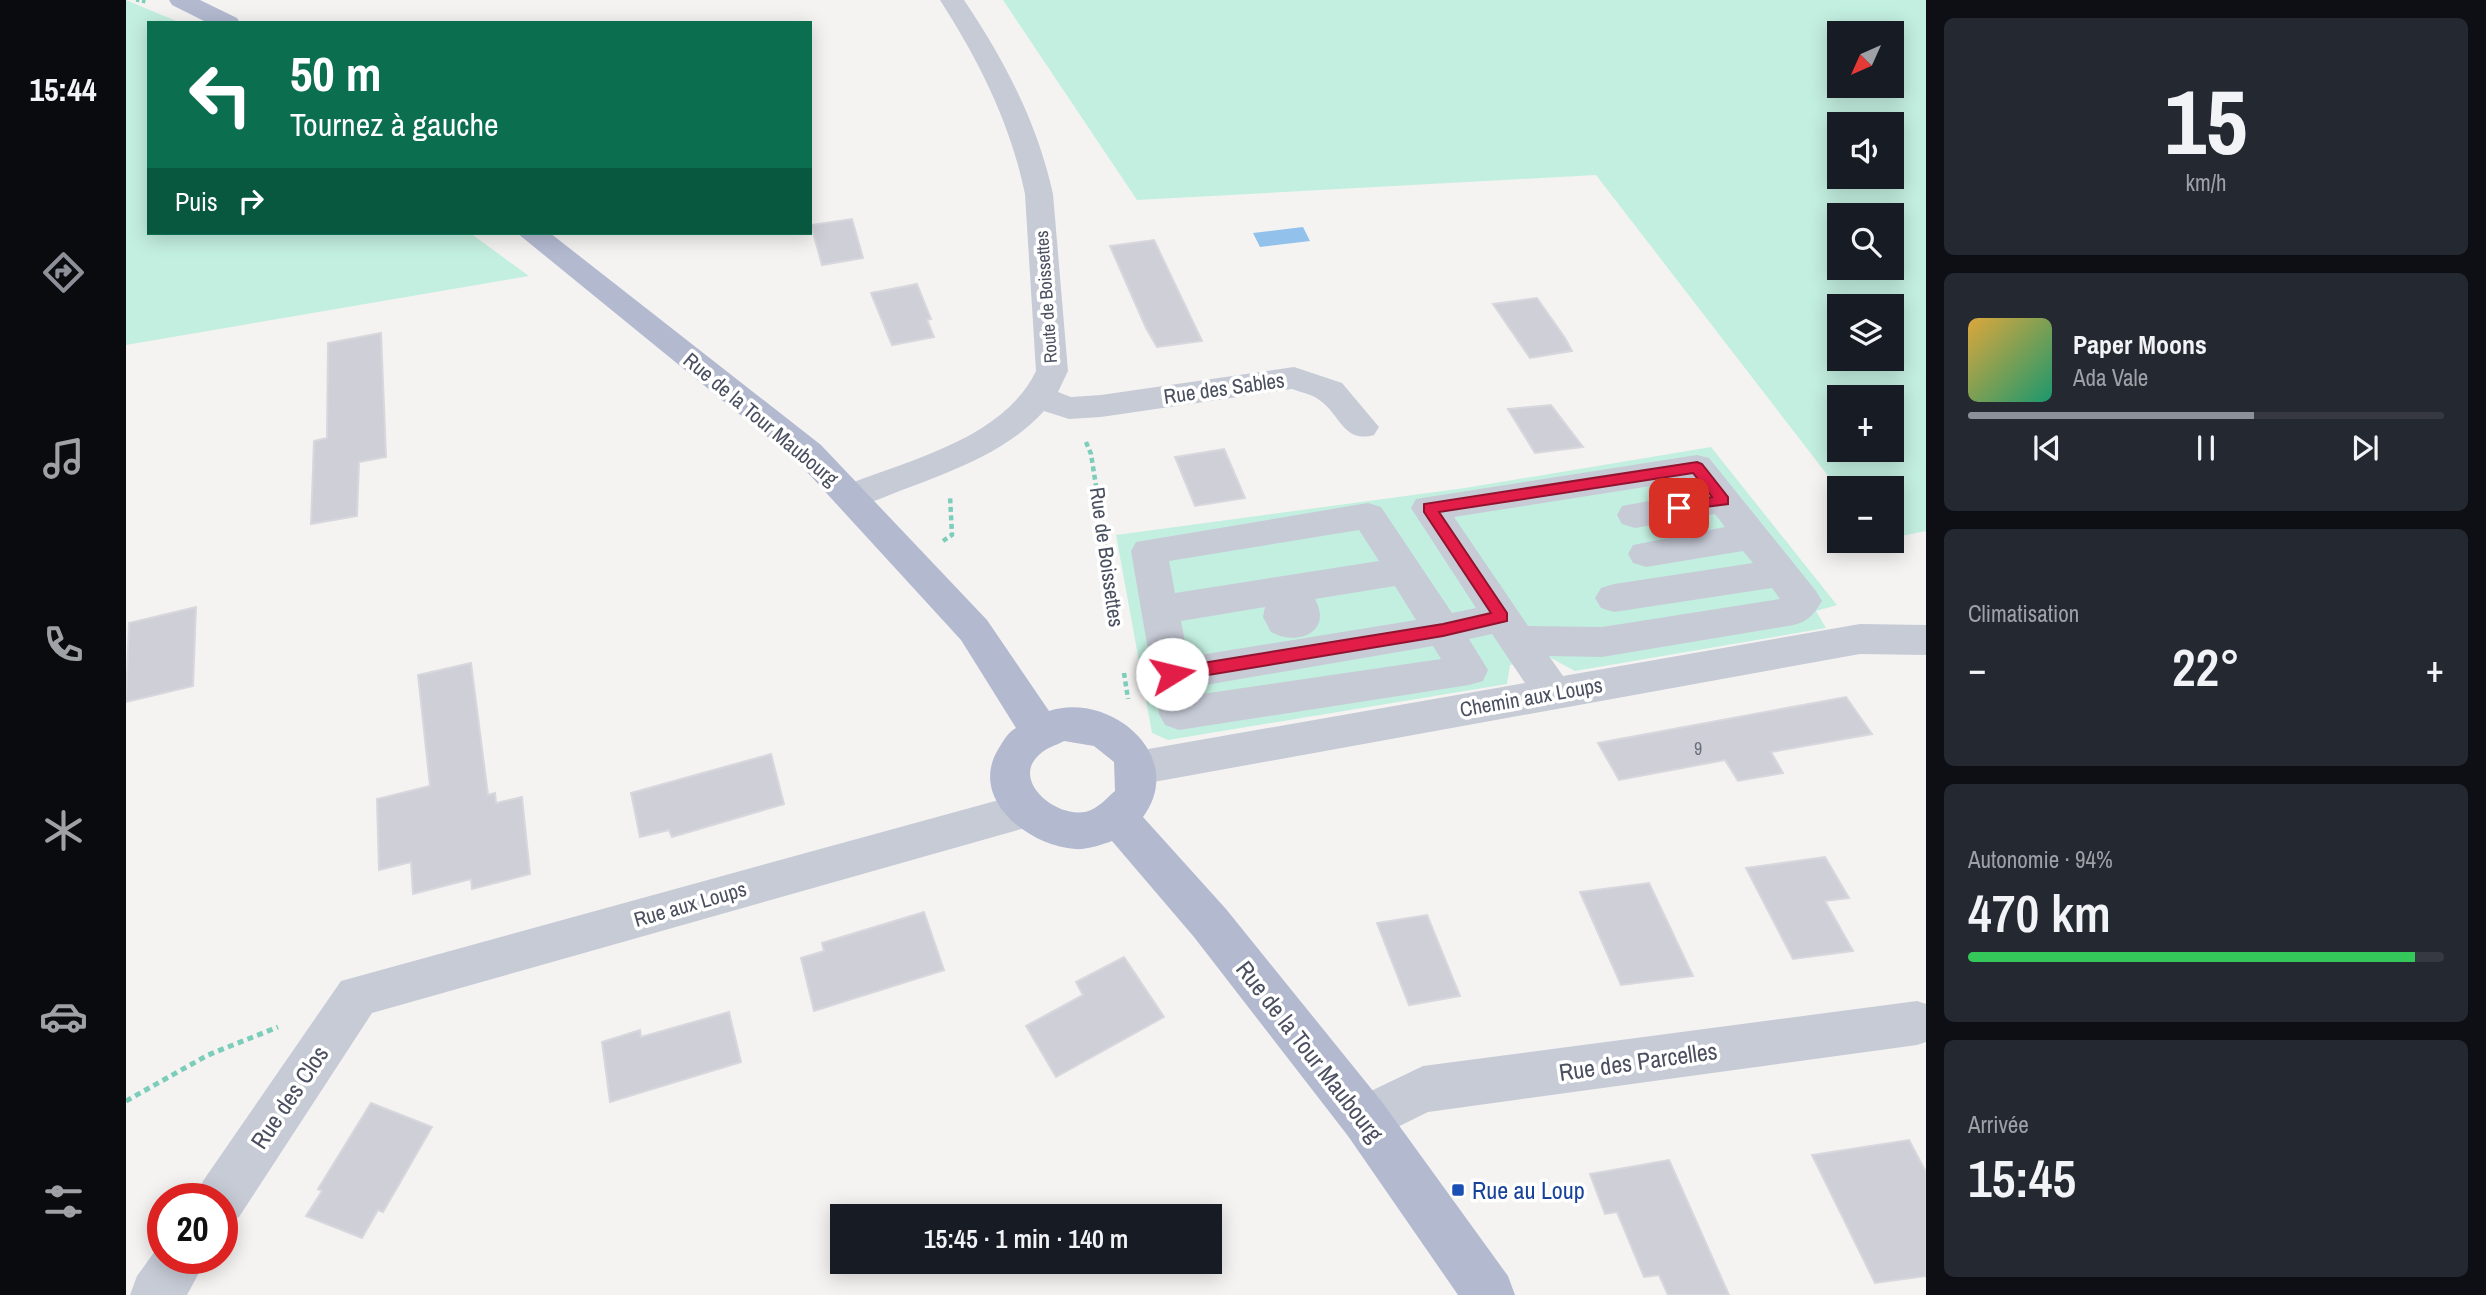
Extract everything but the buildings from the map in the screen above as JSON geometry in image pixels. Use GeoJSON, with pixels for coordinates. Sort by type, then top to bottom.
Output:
{"type":"FeatureCollection","features":[{"type":"Feature","properties":{"kind":"main road"},"geometry":{"type":"LineString","coordinates":[[181,0],[224,21]]}},
{"type":"Feature","properties":{"kind":"main road","name":"Rue de la Tour Maubourg"},"geometry":{"type":"LineString","coordinates":[[535,235],[809,453],[974,630],[1040,731]]}},
{"type":"Feature","properties":{"kind":"main road"},"geometry":{"type":"LineString","coordinates":[[1059,724],[1080,724],[1100,729],[1124,745],[1137,768],[1138,784],[1132,800],[1118,818],[1086,830],[1063,830],[1042,823],[1024,811],[1013,794],[1009,776],[1013,757],[1024,742],[1040,731],[1059,724]]}},
{"type":"Feature","properties":{"kind":"main road","name":"Rue de la Tour Maubourg"},"geometry":{"type":"LineString","coordinates":[[1118,818],[1210,923],[1365,1119],[1489,1295]]}},
{"type":"Feature","properties":{"kind":"street","name":"Route de Boissettes"},"geometry":{"type":"LineString","coordinates":[[851,497],[967,451],[1029,410],[1055,403],[1034,167],[1020,122],[1005,88],[952,0]]}},
{"type":"Feature","properties":{"kind":"street","name":"Rue des Sables"},"geometry":{"type":"LineString","coordinates":[[1055,403],[1101,407],[1294,378],[1330,391],[1362,428]]}},
{"type":"Feature","properties":{"kind":"street"},"geometry":{"type":"LineString","coordinates":[[1160,611],[1291,609],[1443,630],[1510,629],[1602,642],[1794,611],[1803,601],[1697,467],[1429,508],[1510,629],[1553,694]]}},
{"type":"Feature","properties":{"kind":"street"},"geometry":{"type":"LineString","coordinates":[[1635,515],[1723,500]]}},
{"type":"Feature","properties":{"kind":"street"},"geometry":{"type":"LineString","coordinates":[[1368,516],[1469,670],[1179,714],[1149,551],[1260,534],[1368,516]]}},
{"type":"Feature","properties":{"kind":"street"},"geometry":{"type":"LineString","coordinates":[[1260,534],[1326,692]]}},
{"type":"Feature","properties":{"kind":"street"},"geometry":{"type":"LineString","coordinates":[[1646,554],[1752,536]]}},
{"type":"Feature","properties":{"kind":"street"},"geometry":{"type":"LineString","coordinates":[[1172,674],[1291,609],[1404,571]]}},
{"type":"Feature","properties":{"kind":"street"},"geometry":{"type":"LineString","coordinates":[[1614,598],[1781,573]]}},
{"type":"Feature","properties":{"kind":"street","name":"Chemin aux Loups"},"geometry":{"type":"LineString","coordinates":[[1137,768],[1860,639],[1926,640]]}},
{"type":"Feature","properties":{"kind":"street","name":"Rue aux Loups"},"geometry":{"type":"LineString","coordinates":[[357,996],[1024,811]]}},
{"type":"Feature","properties":{"kind":"street","name":"Rue des Clos"},"geometry":{"type":"LineString","coordinates":[[232,1183],[357,996]]}},
{"type":"Feature","properties":{"kind":"street","name":"Rue des Parcelles"},"geometry":{"type":"LineString","coordinates":[[1365,1119],[1423,1089],[1917,1023]]}},
{"type":"Feature","properties":{"kind":"street"},"geometry":{"type":"LineString","coordinates":[[156,1295],[170,1274]]}},
{"type":"Feature","properties":{"kind":"path","name":"Rue de Boissettes"},"geometry":{"type":"LineString","coordinates":[[1055,403],[1091,454],[1108,564]]}},
{"type":"Feature","properties":{"kind":"path"},"geometry":{"type":"LineString","coordinates":[[1100,729],[1120,715],[1128,702],[1122,661]]}},
{"type":"Feature","properties":{"kind":"path"},"geometry":{"type":"LineString","coordinates":[[126,1101],[208,1055],[282,1026]]}},
{"type":"Feature","properties":{"kind":"green space"},"geometry":{"type":"Polygon","coordinates":[[[126,0],[176,21],[147,21],[147,235],[473,235],[529,276],[126,345],[126,0]]]}},
{"type":"Feature","properties":{"kind":"green space"},"geometry":{"type":"Polygon","coordinates":[[[1003,0],[1926,0],[1926,531],[1904,536],[1904,476],[1828,476],[1596,175],[1137,200],[1003,0]]]}},
{"type":"Feature","properties":{"kind":"green space"},"geometry":{"type":"Polygon","coordinates":[[[1711,447],[1837,605],[1816,611],[1826,628],[1575,671],[1549,657],[1510,665],[1507,684],[1168,740],[1152,733],[1116,535],[1465,488],[1711,447]]]}},
{"type":"Feature","properties":{"kind":"water"},"geometry":{"type":"Polygon","coordinates":[[[1303,227],[1310,241],[1260,247],[1253,233],[1303,227]]]}},
{"type":"Feature","properties":{"kind":"place","name":"Rue au Loup"},"geometry":{"type":"Point","coordinates":[1458,1190]}},
{"type":"Feature","properties":{"kind":"route"},"geometry":{"type":"LineString","coordinates":[[1172,674],[1443,630],[1502,617],[1429,508],[1697,467],[1723,500],[1679,508]]}}]}
